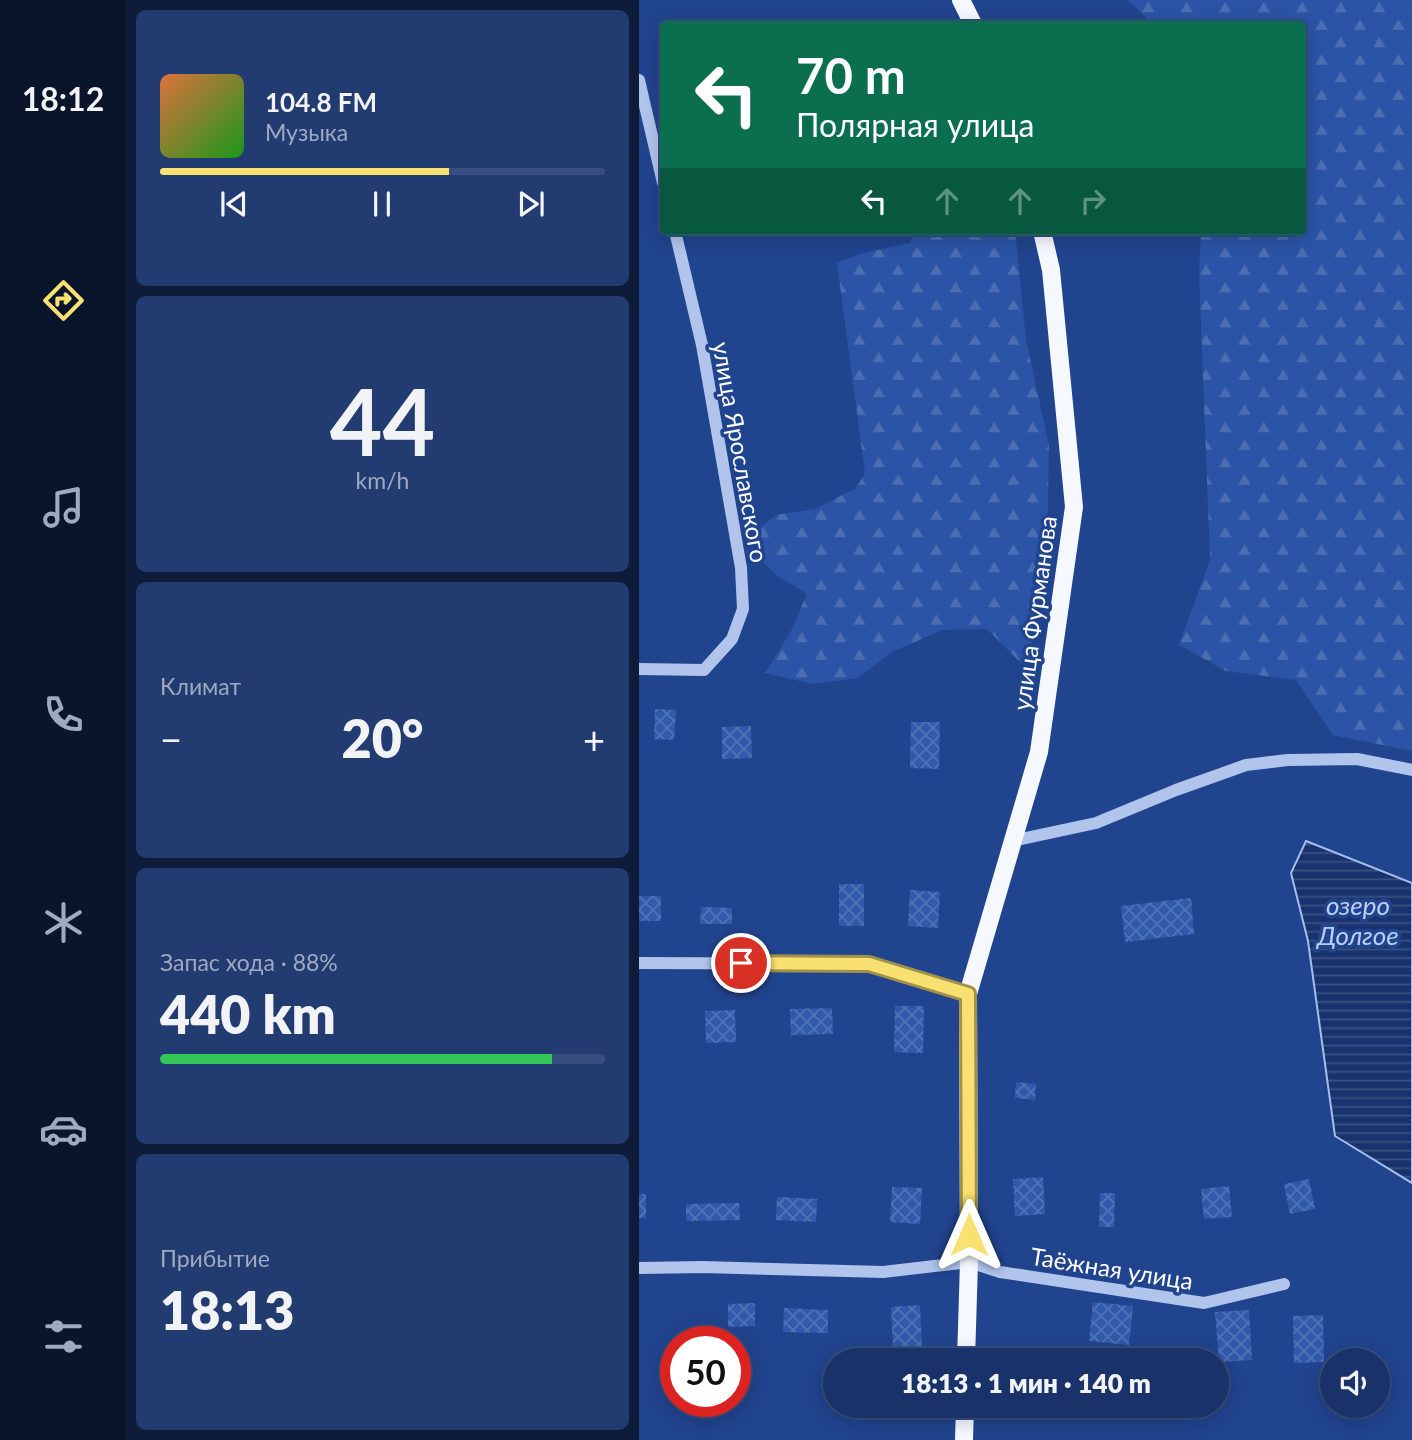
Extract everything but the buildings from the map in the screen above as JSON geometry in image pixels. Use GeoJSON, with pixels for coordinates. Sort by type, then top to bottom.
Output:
{"type":"FeatureCollection","features":[{"type":"Feature","properties":{"kind":"main road"},"geometry":{"type":"LineString","coordinates":[[961,0],[972,21]]}},
{"type":"Feature","properties":{"kind":"main road","name":"улица Фурманова"},"geometry":{"type":"LineString","coordinates":[[966,1348],[969,1262],[968,994],[1039,752],[1074,507],[1051,270],[1043,235]]}},
{"type":"Feature","properties":{"kind":"main road"},"geometry":{"type":"LineString","coordinates":[[964,1440],[965,1418]]}},
{"type":"Feature","properties":{"kind":"street"},"geometry":{"type":"LineString","coordinates":[[639,80],[660,170]]}},
{"type":"Feature","properties":{"kind":"street","name":"улица Ярославского"},"geometry":{"type":"LineString","coordinates":[[639,669],[704,670],[732,639],[743,609],[741,568],[702,345],[676,235]]}},
{"type":"Feature","properties":{"kind":"street"},"geometry":{"type":"LineString","coordinates":[[1012,841],[1096,822],[1246,765],[1288,760],[1357,759],[1412,770]]}},
{"type":"Feature","properties":{"kind":"street"},"geometry":{"type":"LineString","coordinates":[[639,963],[869,964],[968,994]]}},
{"type":"Feature","properties":{"kind":"street","name":"Таёжная улица"},"geometry":{"type":"LineString","coordinates":[[639,1268],[883,1272],[969,1262],[1000,1272],[1204,1303],[1284,1284]]}},
{"type":"Feature","properties":{"kind":"green space"},"geometry":{"type":"Polygon","coordinates":[[[1128,0],[1412,0],[1412,751],[1333,735],[1296,680],[1226,671],[1179,645],[1210,560],[1199,271],[1201,235],[1306,235],[1306,21],[1150,21],[1128,0]]]}},
{"type":"Feature","properties":{"kind":"green space"},"geometry":{"type":"Polygon","coordinates":[[[914,235],[1015,235],[1026,340],[1049,445],[1046,606],[1023,665],[987,629],[942,630],[892,652],[858,678],[813,684],[765,673],[791,631],[807,594],[776,575],[753,552],[753,534],[776,515],[815,509],[856,488],[865,473],[837,263],[860,254],[910,243],[914,235]]]}},
{"type":"Feature","properties":{"kind":"water","name":"озеро Долгое"},"geometry":{"type":"Polygon","coordinates":[[[1306,841],[1412,883],[1412,1183],[1335,1136],[1308,941],[1291,873],[1306,841]]]}},
{"type":"Feature","properties":{"kind":"route"},"geometry":{"type":"LineString","coordinates":[[741,963],[869,964],[968,994],[969,1235]]}}]}
